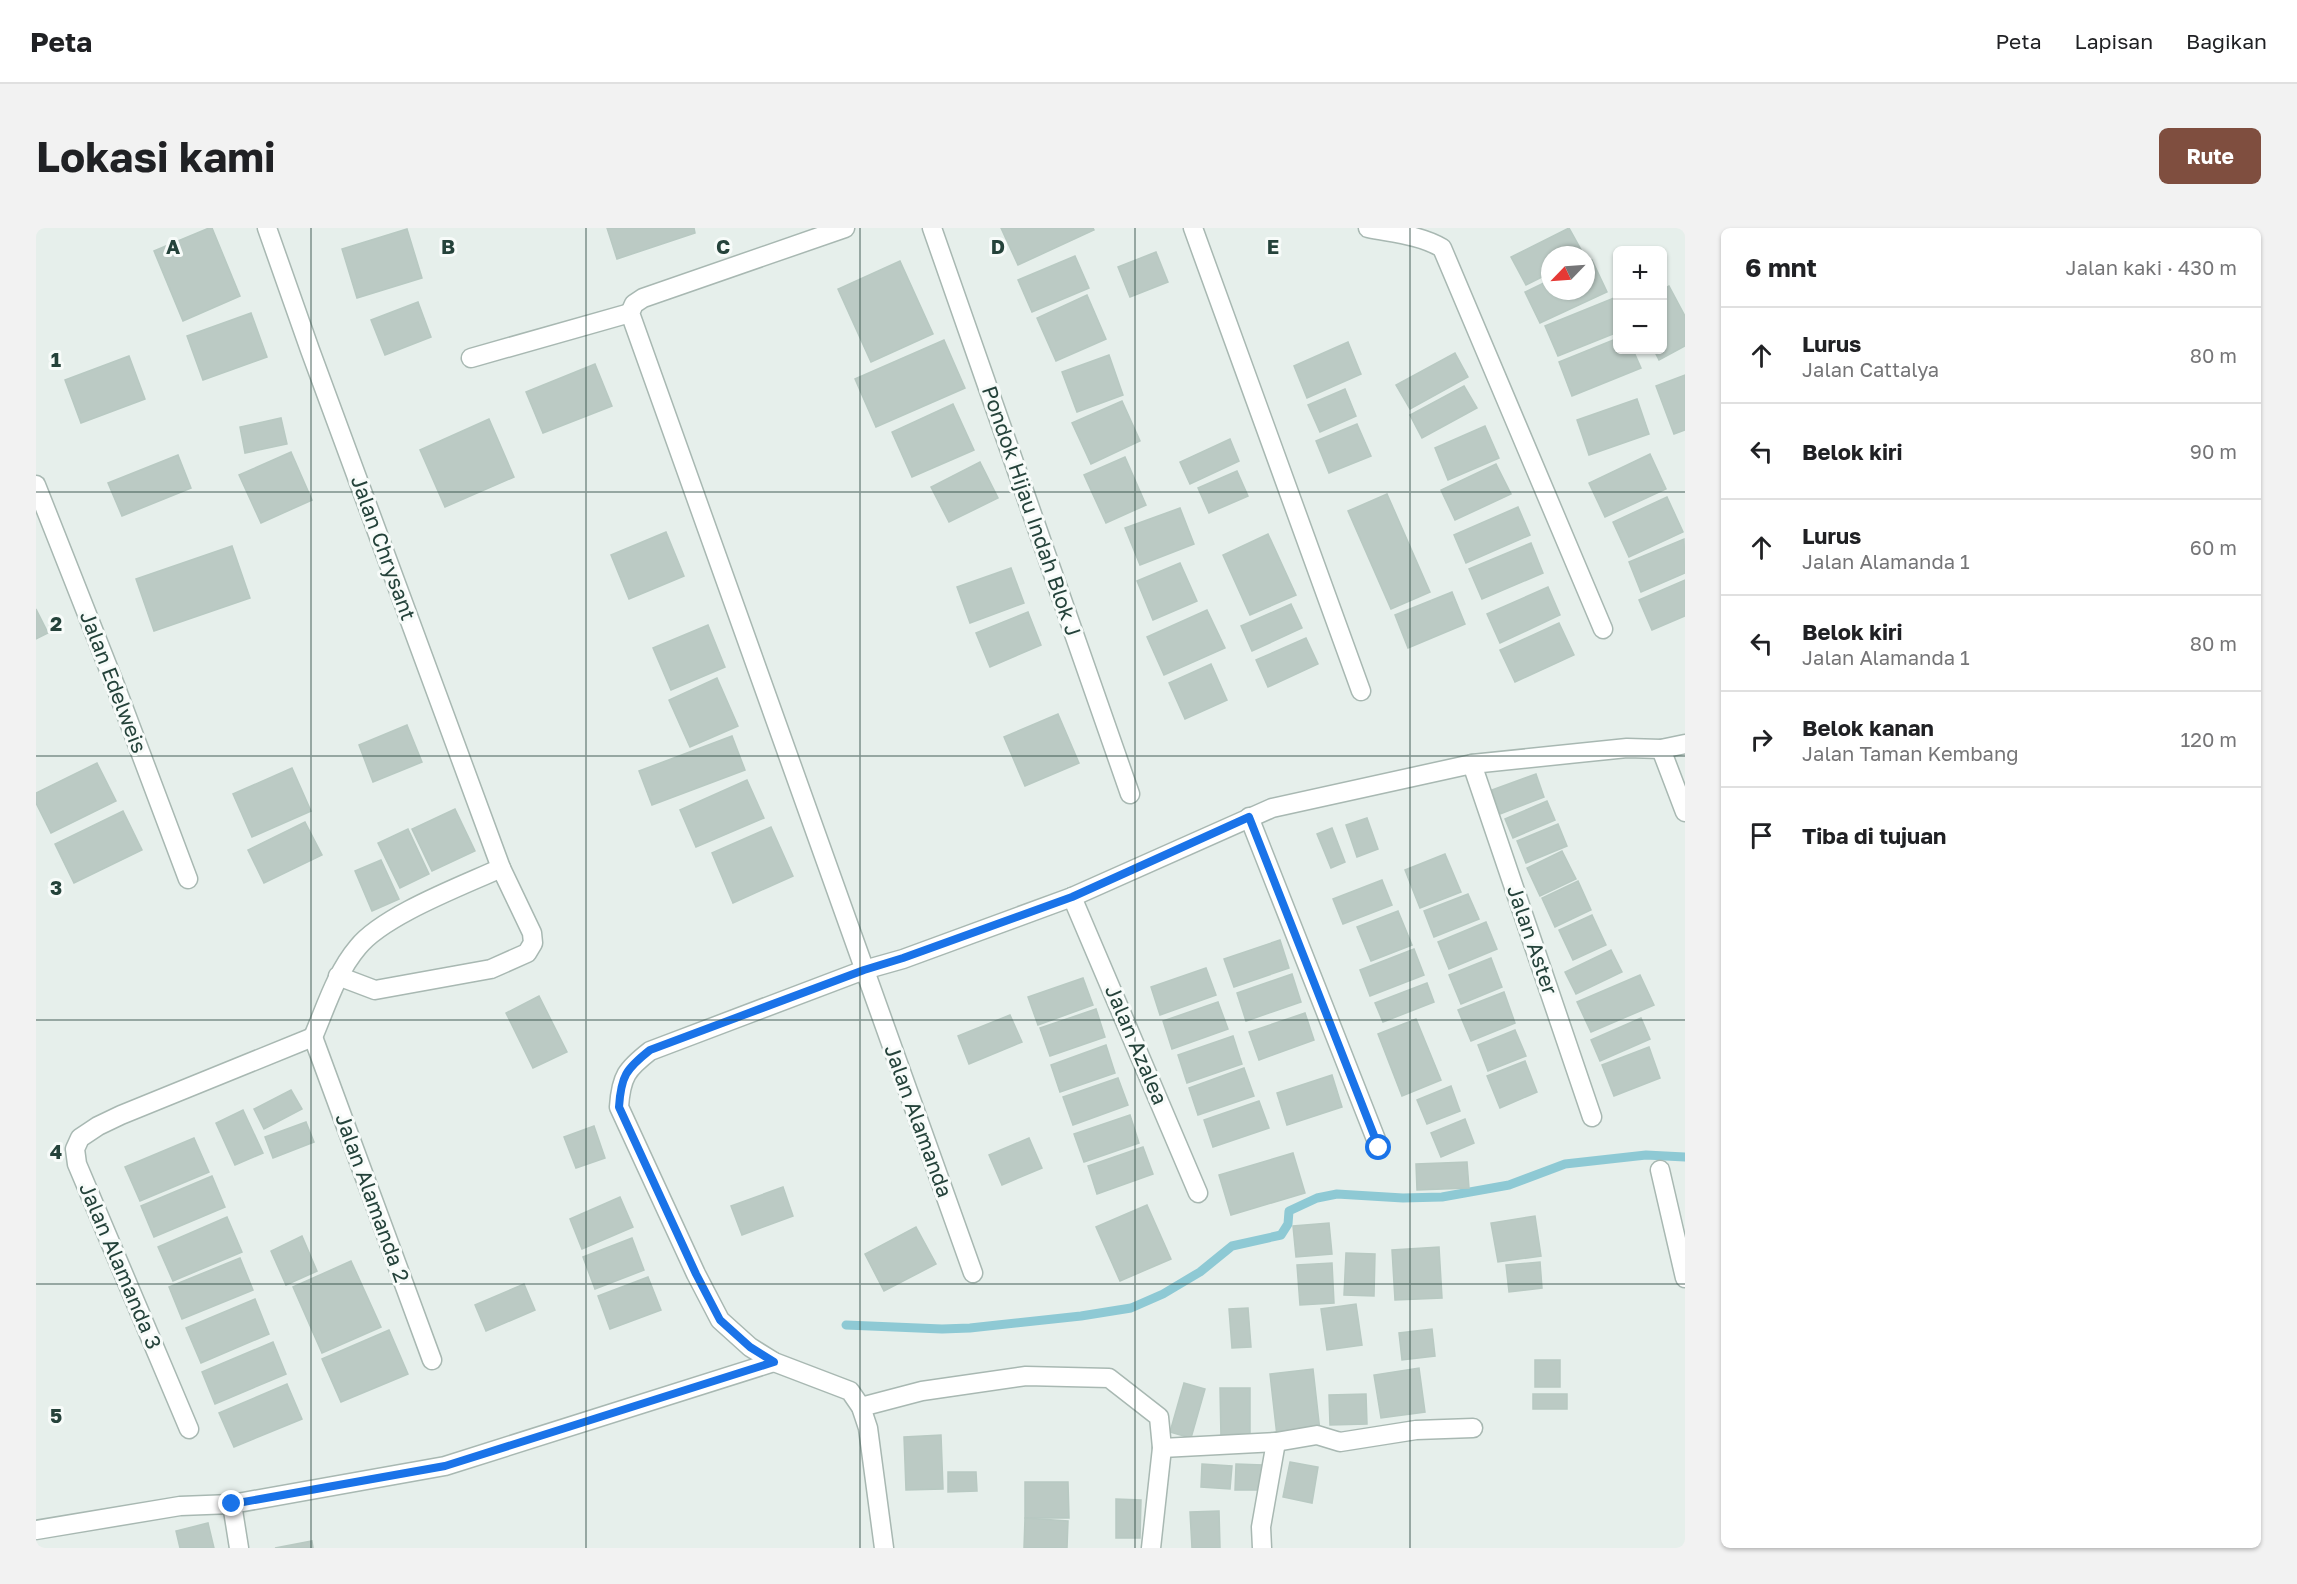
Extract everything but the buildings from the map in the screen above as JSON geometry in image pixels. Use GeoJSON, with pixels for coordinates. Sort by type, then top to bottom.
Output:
{"type":"FeatureCollection","features":[{"type":"Feature","properties":{"kind":"street","name":"Jalan Chrysant"},"geometry":{"type":"LineString","coordinates":[[267,228],[501,868],[532,933],[533,943],[527,953],[491,969],[375,990],[338,976]]}},
{"type":"Feature","properties":{"kind":"street"},"geometry":{"type":"LineString","coordinates":[[471,358],[630,313],[634,304],[643,298],[844,228]]}},
{"type":"Feature","properties":{"kind":"street","name":"Pondok Hijau Indah Blok J"},"geometry":{"type":"LineString","coordinates":[[932,228],[1130,794]]}},
{"type":"Feature","properties":{"kind":"street"},"geometry":{"type":"LineString","coordinates":[[1194,228],[1361,691]]}},
{"type":"Feature","properties":{"kind":"street"},"geometry":{"type":"LineString","coordinates":[[1368,228],[1432,242],[1442,248],[1603,629]]}},
{"type":"Feature","properties":{"kind":"street","name":"Jalan Alamanda"},"geometry":{"type":"LineString","coordinates":[[630,313],[973,1273]]}},
{"type":"Feature","properties":{"kind":"street","name":"Jalan Edelweis"},"geometry":{"type":"LineString","coordinates":[[36,485],[188,879]]}},
{"type":"Feature","properties":{"kind":"street"},"geometry":{"type":"LineString","coordinates":[[884,1548],[868,1428],[861,1407],[850,1391],[774,1362],[750,1347],[720,1320],[696,1274],[619,1107],[620,1086],[627,1070],[650,1050],[864,970],[1072,897],[1272,808],[1472,764],[1627,748],[1661,749],[1685,744]]}},
{"type":"Feature","properties":{"kind":"street"},"geometry":{"type":"LineString","coordinates":[[1661,749],[1685,812]]}},
{"type":"Feature","properties":{"kind":"street","name":"Jalan Aster"},"geometry":{"type":"LineString","coordinates":[[1472,764],[1592,1117]]}},
{"type":"Feature","properties":{"kind":"street"},"geometry":{"type":"LineString","coordinates":[[1249,817],[1379,1148]]}},
{"type":"Feature","properties":{"kind":"street"},"geometry":{"type":"LineString","coordinates":[[313,1037],[338,976],[358,947],[372,934],[399,916],[501,868]]}},
{"type":"Feature","properties":{"kind":"street","name":"Jalan Azalea"},"geometry":{"type":"LineString","coordinates":[[1072,897],[1198,1193]]}},
{"type":"Feature","properties":{"kind":"street","name":"Jalan Alamanda 2"},"geometry":{"type":"LineString","coordinates":[[313,1037],[432,1360]]}},
{"type":"Feature","properties":{"kind":"street","name":"Jalan Alamanda 3"},"geometry":{"type":"LineString","coordinates":[[189,1429],[76,1164],[75,1149],[80,1138],[121,1115],[313,1037]]}},
{"type":"Feature","properties":{"kind":"street"},"geometry":{"type":"LineString","coordinates":[[1660,1170],[1685,1278]]}},
{"type":"Feature","properties":{"kind":"street"},"geometry":{"type":"LineString","coordinates":[[36,1530],[180,1506],[232,1504],[445,1466],[774,1362]]}},
{"type":"Feature","properties":{"kind":"street"},"geometry":{"type":"LineString","coordinates":[[861,1407],[922,1391],[1026,1376],[1109,1378],[1159,1417],[1162,1448],[1150,1548]]}},
{"type":"Feature","properties":{"kind":"street"},"geometry":{"type":"LineString","coordinates":[[1162,1448],[1276,1442],[1317,1435],[1340,1442],[1416,1430],[1473,1428]]}},
{"type":"Feature","properties":{"kind":"street"},"geometry":{"type":"LineString","coordinates":[[1262,1548],[1262,1527],[1276,1442]]}},
{"type":"Feature","properties":{"kind":"street"},"geometry":{"type":"LineString","coordinates":[[232,1504],[239,1548]]}},
{"type":"Feature","properties":{"kind":"waterway"},"geometry":{"type":"LineString","coordinates":[[846,1325],[970,1328],[1131,1308],[1163,1294],[1200,1272],[1232,1246],[1281,1235],[1288,1224],[1289,1211],[1317,1198],[1337,1194],[1403,1198],[1442,1197],[1509,1185],[1565,1164],[1646,1155],[1685,1157]]}},
{"type":"Feature","properties":{"kind":"route"},"geometry":{"type":"LineString","coordinates":[[232,1504],[445,1466],[774,1362],[750,1347],[720,1320],[696,1274],[619,1107],[620,1086],[627,1070],[650,1050],[864,970],[1072,897],[1249,817],[1379,1148]]}}]}
